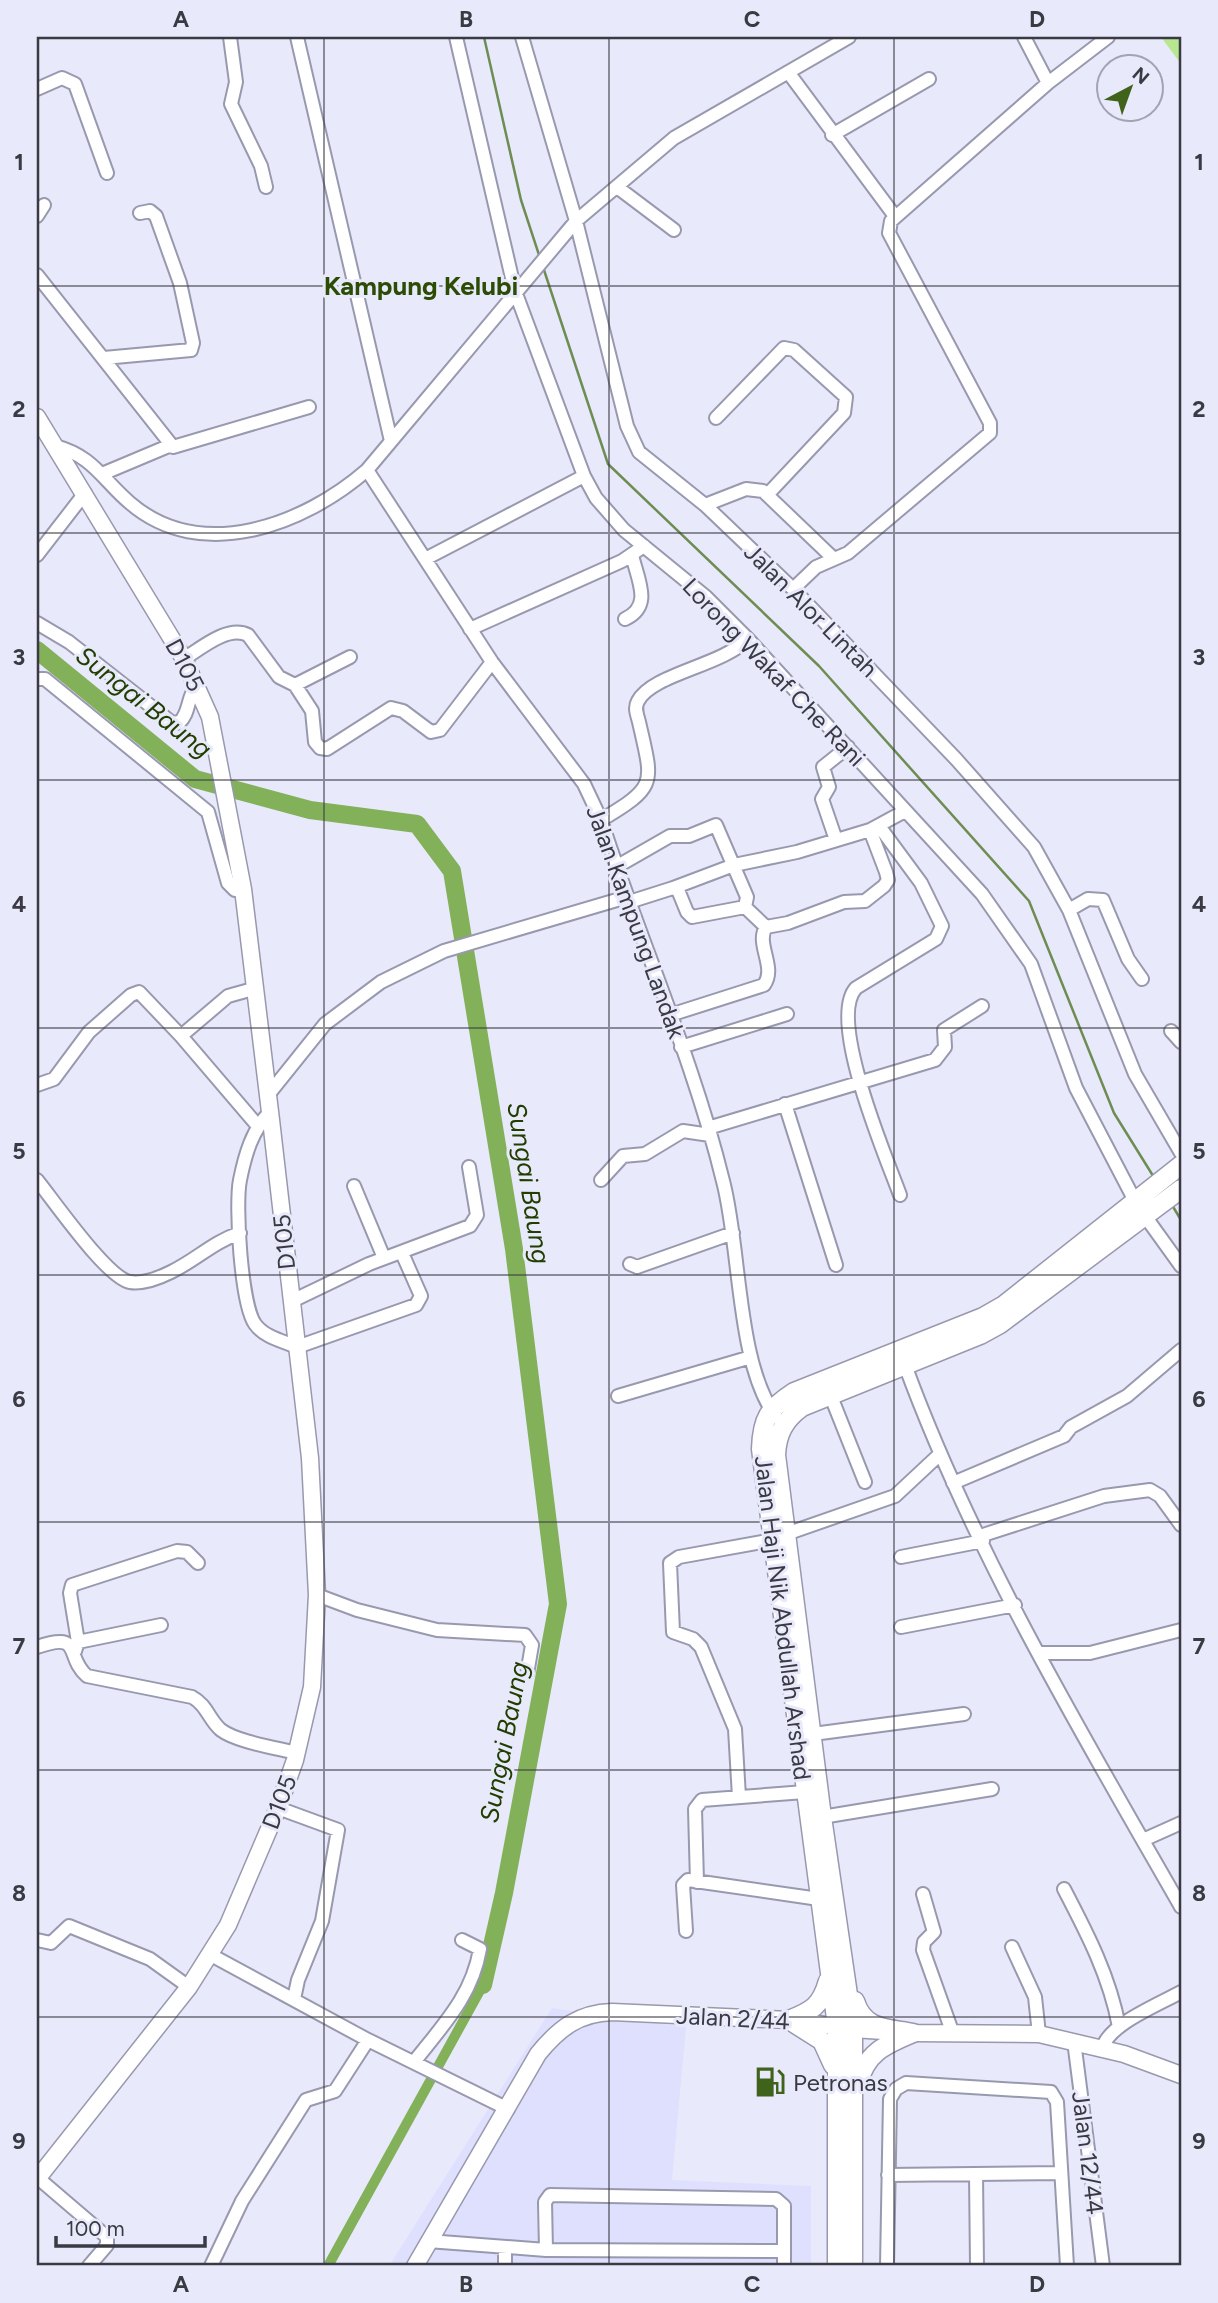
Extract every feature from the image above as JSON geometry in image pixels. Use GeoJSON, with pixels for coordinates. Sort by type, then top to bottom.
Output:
{"type":"FeatureCollection","features":[{"type":"Feature","properties":{"kind":"main road"},"geometry":{"type":"LineString","coordinates":[[771,1410],[794,1392],[983,1317],[1003,1305],[1181,1166]]}},
{"type":"Feature","properties":{"kind":"main road","name":"Jalan Haji Nik Abdullah Arshad"},"geometry":{"type":"LineString","coordinates":[[837,1973],[819,1899],[806,1792],[780,1537],[777,1438],[789,1417],[802,1407],[981,1335],[1000,1324],[1181,1189]]}},
{"type":"Feature","properties":{"kind":"main road","name":"Jalan Haji Nik Abdullah Arshad"},"geometry":{"type":"LineString","coordinates":[[771,1410],[762,1426],[761,1449],[780,1537],[813,1734],[853,2101],[853,2266]]}},
{"type":"Feature","properties":{"kind":"main road"},"geometry":{"type":"LineString","coordinates":[[789,2020],[816,2008],[837,1973]]}},
{"type":"Feature","properties":{"kind":"main road"},"geometry":{"type":"LineString","coordinates":[[837,1973],[863,2019],[873,2026],[913,2034]]}},
{"type":"Feature","properties":{"kind":"main road"},"geometry":{"type":"LineString","coordinates":[[789,2020],[822,2040],[839,2081]]}},
{"type":"Feature","properties":{"kind":"main road","name":"Jalan Haji Nik Abdullah Arshad"},"geometry":{"type":"LineString","coordinates":[[837,2266],[839,2081],[845,2028]]}},
{"type":"Feature","properties":{"kind":"main road"},"geometry":{"type":"LineString","coordinates":[[853,2101],[862,2067],[868,2058],[882,2046],[913,2034]]}},
{"type":"Feature","properties":{"kind":"street"},"geometry":{"type":"LineString","coordinates":[[230,37],[236,82],[231,104],[261,166],[266,187]]}},
{"type":"Feature","properties":{"kind":"street"},"geometry":{"type":"LineString","coordinates":[[298,37],[391,441]]}},
{"type":"Feature","properties":{"kind":"street","name":"Lorong Wakaf Che Rani"},"geometry":{"type":"LineString","coordinates":[[456,37],[515,291],[584,476],[596,498],[624,530],[706,597],[748,639],[982,894],[1031,964],[1076,1088],[1135,1200]]}},
{"type":"Feature","properties":{"kind":"street","name":"Jalan Alor Lintah"},"geometry":{"type":"LineString","coordinates":[[522,37],[571,225],[628,426],[639,452],[705,505],[793,589],[1015,824],[1048,867],[1069,911],[1135,1074],[1181,1153]]}},
{"type":"Feature","properties":{"kind":"street"},"geometry":{"type":"LineString","coordinates":[[55,446],[80,454],[130,503],[160,523],[181,531],[219,535],[249,532],[278,522],[331,497],[367,470],[571,225],[674,138],[849,37]]}},
{"type":"Feature","properties":{"kind":"street"},"geometry":{"type":"LineString","coordinates":[[1024,37],[1048,83]]}},
{"type":"Feature","properties":{"kind":"street"},"geometry":{"type":"LineString","coordinates":[[793,589],[816,567],[848,553],[986,437],[991,428],[889,233],[894,215],[1048,83],[1108,37]]}},
{"type":"Feature","properties":{"kind":"street"},"geometry":{"type":"LineString","coordinates":[[788,72],[832,135],[894,215]]}},
{"type":"Feature","properties":{"kind":"street"},"geometry":{"type":"LineString","coordinates":[[37,89],[62,78],[75,84],[107,173]]}},
{"type":"Feature","properties":{"kind":"street"},"geometry":{"type":"LineString","coordinates":[[832,135],[929,79]]}},
{"type":"Feature","properties":{"kind":"street"},"geometry":{"type":"LineString","coordinates":[[617,187],[674,230]]}},
{"type":"Feature","properties":{"kind":"street"},"geometry":{"type":"LineString","coordinates":[[37,216],[44,205]]}},
{"type":"Feature","properties":{"kind":"street"},"geometry":{"type":"LineString","coordinates":[[104,358],[191,350],[193,343],[180,283],[156,216],[150,211],[140,214]]}},
{"type":"Feature","properties":{"kind":"street"},"geometry":{"type":"LineString","coordinates":[[37,275],[171,445],[179,448],[309,407]]}},
{"type":"Feature","properties":{"kind":"street"},"geometry":{"type":"LineString","coordinates":[[716,418],[784,348],[794,350],[846,397],[844,413],[767,495]]}},
{"type":"Feature","properties":{"kind":"street","name":"D105"},"geometry":{"type":"LineString","coordinates":[[37,417],[184,659],[198,686],[220,764],[243,889],[270,1112],[315,1521],[317,1595],[312,1686],[297,1753],[278,1808],[228,1925],[189,1987],[37,2179]]}},
{"type":"Feature","properties":{"kind":"street"},"geometry":{"type":"LineString","coordinates":[[102,474],[171,445]]}},
{"type":"Feature","properties":{"kind":"street","name":"Jalan Kampung Landak"},"geometry":{"type":"LineString","coordinates":[[367,470],[427,558],[492,662],[584,784],[601,820],[709,1131],[724,1183],[751,1357],[759,1389],[783,1427]]}},
{"type":"Feature","properties":{"kind":"street"},"geometry":{"type":"LineString","coordinates":[[427,558],[584,476]]}},
{"type":"Feature","properties":{"kind":"street"},"geometry":{"type":"LineString","coordinates":[[705,505],[746,489],[757,488],[834,559]]}},
{"type":"Feature","properties":{"kind":"street"},"geometry":{"type":"LineString","coordinates":[[37,555],[85,492]]}},
{"type":"Feature","properties":{"kind":"street"},"geometry":{"type":"LineString","coordinates":[[470,629],[632,555],[644,546]]}},
{"type":"Feature","properties":{"kind":"street"},"geometry":{"type":"LineString","coordinates":[[625,619],[638,613],[642,603],[632,555]]}},
{"type":"Feature","properties":{"kind":"street"},"geometry":{"type":"LineString","coordinates":[[37,623],[69,642],[171,722],[179,723],[187,715],[189,698],[198,686]]}},
{"type":"Feature","properties":{"kind":"street"},"geometry":{"type":"LineString","coordinates":[[184,659],[222,636],[243,632],[248,635],[279,677],[295,685],[312,711],[315,742],[320,748],[327,749],[391,708],[403,711],[431,732],[440,730],[492,662]]}},
{"type":"Feature","properties":{"kind":"street"},"geometry":{"type":"LineString","coordinates":[[601,820],[636,799],[647,785],[649,761],[636,709],[639,699],[656,683],[681,676],[737,649],[748,639]]}},
{"type":"Feature","properties":{"kind":"street"},"geometry":{"type":"LineString","coordinates":[[295,685],[350,657]]}},
{"type":"Feature","properties":{"kind":"street"},"geometry":{"type":"LineString","coordinates":[[37,679],[46,679],[207,810],[229,886],[243,889]]}},
{"type":"Feature","properties":{"kind":"street"},"geometry":{"type":"LineString","coordinates":[[836,840],[822,799],[829,787],[823,766],[849,747]]}},
{"type":"Feature","properties":{"kind":"street"},"geometry":{"type":"LineString","coordinates":[[268,1095],[334,1016],[381,982],[444,951],[501,933],[673,888],[734,865],[836,840],[874,828],[905,811]]}},
{"type":"Feature","properties":{"kind":"street"},"geometry":{"type":"LineString","coordinates":[[616,867],[670,835],[689,836],[714,825],[720,828],[747,897],[745,907]]}},
{"type":"Feature","properties":{"kind":"street"},"geometry":{"type":"LineString","coordinates":[[766,927],[788,923],[844,902],[865,901],[884,886],[888,880],[874,828]]}},
{"type":"Feature","properties":{"kind":"street"},"geometry":{"type":"LineString","coordinates":[[874,828],[921,883],[942,929],[934,940],[853,991],[848,1035],[860,1082],[900,1195]]}},
{"type":"Feature","properties":{"kind":"street"},"geometry":{"type":"LineString","coordinates":[[673,888],[678,890],[687,912],[692,917],[745,907]]}},
{"type":"Feature","properties":{"kind":"street"},"geometry":{"type":"LineString","coordinates":[[1069,911],[1088,899],[1103,900],[1128,959],[1142,979]]}},
{"type":"Feature","properties":{"kind":"street"},"geometry":{"type":"LineString","coordinates":[[745,907],[766,927]]}},
{"type":"Feature","properties":{"kind":"street"},"geometry":{"type":"LineString","coordinates":[[670,1015],[764,985],[769,974],[763,935],[766,927]]}},
{"type":"Feature","properties":{"kind":"street"},"geometry":{"type":"LineString","coordinates":[[181,1036],[228,996],[253,989]]}},
{"type":"Feature","properties":{"kind":"street"},"geometry":{"type":"LineString","coordinates":[[37,1085],[54,1079],[89,1032],[135,993],[146,996],[257,1125]]}},
{"type":"Feature","properties":{"kind":"street"},"geometry":{"type":"LineString","coordinates":[[601,1180],[623,1156],[645,1154],[683,1131],[709,1131],[785,1104],[935,1060],[945,1047],[944,1030],[982,1006]]}},
{"type":"Feature","properties":{"kind":"street"},"geometry":{"type":"LineString","coordinates":[[681,1047],[787,1014]]}},
{"type":"Feature","properties":{"kind":"street"},"geometry":{"type":"LineString","coordinates":[[1171,1031],[1181,1042]]}},
{"type":"Feature","properties":{"kind":"street"},"geometry":{"type":"LineString","coordinates":[[785,1104],[836,1265]]}},
{"type":"Feature","properties":{"kind":"street"},"geometry":{"type":"LineString","coordinates":[[270,1112],[257,1125],[239,1183],[242,1279],[254,1323],[271,1337],[297,1347],[419,1304],[419,1292],[402,1253]]}},
{"type":"Feature","properties":{"kind":"street"},"geometry":{"type":"LineString","coordinates":[[292,1301],[384,1258],[470,1226],[477,1214],[469,1167]]}},
{"type":"Feature","properties":{"kind":"street"},"geometry":{"type":"LineString","coordinates":[[37,1180],[108,1270],[130,1282],[145,1281],[170,1273],[219,1240],[240,1233]]}},
{"type":"Feature","properties":{"kind":"street"},"geometry":{"type":"LineString","coordinates":[[355,1186],[384,1258]]}},
{"type":"Feature","properties":{"kind":"street"},"geometry":{"type":"LineString","coordinates":[[1145,1216],[1181,1266]]}},
{"type":"Feature","properties":{"kind":"street"},"geometry":{"type":"LineString","coordinates":[[630,1264],[637,1267],[733,1233]]}},
{"type":"Feature","properties":{"kind":"street"},"geometry":{"type":"LineString","coordinates":[[953,1483],[1064,1436],[1071,1427],[1127,1396],[1181,1350]]}},
{"type":"Feature","properties":{"kind":"street"},"geometry":{"type":"LineString","coordinates":[[618,1396],[751,1357]]}},
{"type":"Feature","properties":{"kind":"street"},"geometry":{"type":"LineString","coordinates":[[905,1365],[940,1454],[981,1539],[1040,1653],[1181,1907]]}},
{"type":"Feature","properties":{"kind":"street"},"geometry":{"type":"LineString","coordinates":[[830,1394],[866,1482]]}},
{"type":"Feature","properties":{"kind":"street"},"geometry":{"type":"LineString","coordinates":[[740,1797],[735,1729],[698,1642],[673,1632],[670,1563],[679,1557],[780,1537],[895,1496],[940,1454]]}},
{"type":"Feature","properties":{"kind":"street"},"geometry":{"type":"LineString","coordinates":[[901,1557],[981,1539],[1104,1496],[1150,1490],[1158,1493],[1181,1525]]}},
{"type":"Feature","properties":{"kind":"street"},"geometry":{"type":"LineString","coordinates":[[198,1563],[187,1552],[177,1551],[79,1580],[72,1585],[70,1593],[80,1670],[87,1676],[192,1697],[201,1702],[216,1724],[228,1734],[297,1753]]}},
{"type":"Feature","properties":{"kind":"street"},"geometry":{"type":"LineString","coordinates":[[317,1595],[358,1610],[437,1630],[525,1635],[532,1645],[527,1674]]}},
{"type":"Feature","properties":{"kind":"street"},"geometry":{"type":"LineString","coordinates":[[901,1627],[1015,1605]]}},
{"type":"Feature","properties":{"kind":"street"},"geometry":{"type":"LineString","coordinates":[[37,1647],[62,1641],[76,1646],[161,1625]]}},
{"type":"Feature","properties":{"kind":"street"},"geometry":{"type":"LineString","coordinates":[[1040,1653],[1090,1653],[1181,1630]]}},
{"type":"Feature","properties":{"kind":"street"},"geometry":{"type":"LineString","coordinates":[[813,1734],[964,1714]]}},
{"type":"Feature","properties":{"kind":"street"},"geometry":{"type":"LineString","coordinates":[[822,1817],[992,1789]]}},
{"type":"Feature","properties":{"kind":"street"},"geometry":{"type":"LineString","coordinates":[[697,1882],[695,1809],[702,1800],[806,1792]]}},
{"type":"Feature","properties":{"kind":"street"},"geometry":{"type":"LineString","coordinates":[[278,1808],[338,1830],[322,1921],[298,1980],[294,2000]]}},
{"type":"Feature","properties":{"kind":"street"},"geometry":{"type":"LineString","coordinates":[[1143,1840],[1181,1823]]}},
{"type":"Feature","properties":{"kind":"street"},"geometry":{"type":"LineString","coordinates":[[686,1931],[683,1885],[688,1880],[819,1899]]}},
{"type":"Feature","properties":{"kind":"street"},"geometry":{"type":"LineString","coordinates":[[1064,1889],[1096,1951],[1115,2002],[1119,2026]]}},
{"type":"Feature","properties":{"kind":"street"},"geometry":{"type":"LineString","coordinates":[[923,1894],[934,1932],[922,1947],[953,2034]]}},
{"type":"Feature","properties":{"kind":"street"},"geometry":{"type":"LineString","coordinates":[[37,1940],[51,1943],[69,1926],[150,1959],[189,1987]]}},
{"type":"Feature","properties":{"kind":"street"},"geometry":{"type":"LineString","coordinates":[[414,2062],[463,1998],[475,1975],[480,1949],[463,1940]]}},
{"type":"Feature","properties":{"kind":"street"},"geometry":{"type":"LineString","coordinates":[[1012,1947],[1035,1997],[1039,2034]]}},
{"type":"Feature","properties":{"kind":"street"},"geometry":{"type":"LineString","coordinates":[[211,1955],[368,2040],[508,2109]]}},
{"type":"Feature","properties":{"kind":"street"},"geometry":{"type":"LineString","coordinates":[[1103,2048],[1107,2035],[1119,2026],[1181,1992]]}},
{"type":"Feature","properties":{"kind":"street","name":"Jalan 2/44"},"geometry":{"type":"LineString","coordinates":[[415,2266],[548,2042],[571,2021],[587,2015],[612,2012],[789,2020],[913,2034],[1039,2034],[1103,2048],[1181,2075]]}},
{"type":"Feature","properties":{"kind":"street"},"geometry":{"type":"LineString","coordinates":[[211,2266],[242,2201],[306,2100],[335,2091],[368,2040]]}},
{"type":"Feature","properties":{"kind":"street","name":"Jalan 12/44"},"geometry":{"type":"LineString","coordinates":[[1074,2041],[1103,2266]]}},
{"type":"Feature","properties":{"kind":"street"},"geometry":{"type":"LineString","coordinates":[[887,2266],[890,2099],[896,2089],[906,2083],[1051,2092],[1057,2102],[1067,2266]]}},
{"type":"Feature","properties":{"kind":"street"},"geometry":{"type":"LineString","coordinates":[[888,2175],[1061,2173]]}},
{"type":"Feature","properties":{"kind":"street"},"geometry":{"type":"LineString","coordinates":[[976,2174],[978,2266]]}},
{"type":"Feature","properties":{"kind":"street"},"geometry":{"type":"LineString","coordinates":[[37,2179],[107,2237],[107,2245],[89,2266]]}},
{"type":"Feature","properties":{"kind":"street"},"geometry":{"type":"LineString","coordinates":[[546,2250],[545,2202],[553,2195],[779,2199],[784,2206],[784,2266]]}},
{"type":"Feature","properties":{"kind":"street"},"geometry":{"type":"LineString","coordinates":[[429,2241],[546,2250],[784,2251]]}},
{"type":"Feature","properties":{"kind":"street"},"geometry":{"type":"LineString","coordinates":[[505,2247],[505,2266]]}},
{"type":"Feature","properties":{"kind":"shaded area"},"geometry":{"type":"Polygon","coordinates":[[[552,2008],[686,2027],[672,2180],[811,2186],[811,2266],[389,2266],[552,2008]]]}},
{"type":"Feature","properties":{"kind":"green space"},"geometry":{"type":"Polygon","coordinates":[[[1161,37],[1181,37],[1181,64],[1161,37]]]}},
{"type":"Feature","properties":{"kind":"waterway"},"geometry":{"type":"LineString","coordinates":[[484,37],[521,200],[540,258]]}},
{"type":"Feature","properties":{"kind":"waterway"},"geometry":{"type":"LineString","coordinates":[[543,267],[608,464],[819,666],[1029,901],[1114,1113],[1155,1179]]}},
{"type":"Feature","properties":{"kind":"waterway","name":"Sungai Baung"},"geometry":{"type":"LineString","coordinates":[[37,650],[195,779],[310,810],[417,824],[452,871],[514,1249],[558,1604],[504,1893],[483,1985]]}},
{"type":"Feature","properties":{"kind":"waterway"},"geometry":{"type":"LineString","coordinates":[[1172,1205],[1181,1220]]}},
{"type":"Feature","properties":{"kind":"waterway"},"geometry":{"type":"LineString","coordinates":[[328,2266],[483,1985]]}},
{"type":"Feature","properties":{"kind":"place","name":"Petronas"},"geometry":{"type":"Point","coordinates":[770,2082]}},
{"type":"Feature","properties":{"kind":"district","name":"Kampung Kelubi"},"geometry":{"type":"Point","coordinates":[421,286]}}]}
